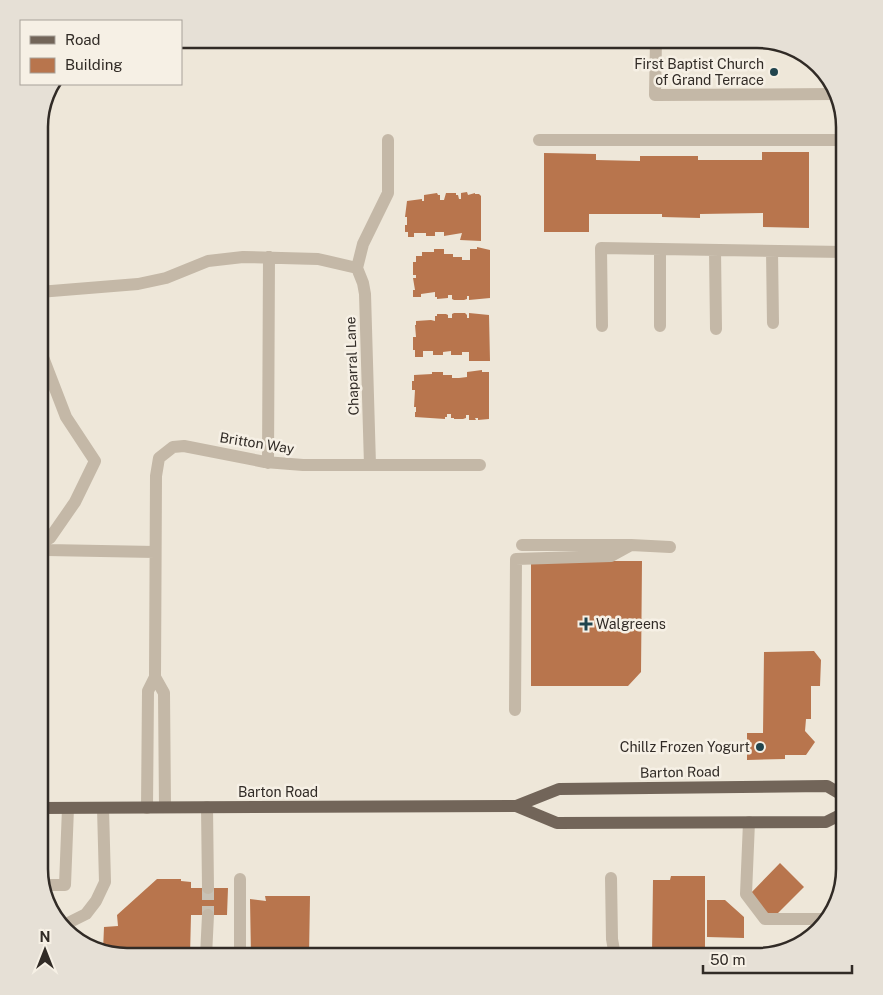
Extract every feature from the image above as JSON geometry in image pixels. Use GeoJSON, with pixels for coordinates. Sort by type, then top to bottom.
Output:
{"type":"FeatureCollection","features":[{"type":"Feature","properties":{"kind":"main road","name":"Barton Road"},"geometry":{"type":"LineString","coordinates":[[48,808],[516,806],[559,789],[827,786],[836,791]]}},
{"type":"Feature","properties":{"kind":"main road","name":"Barton Road"},"geometry":{"type":"LineString","coordinates":[[516,806],[556,823],[826,822],[836,817]]}},
{"type":"Feature","properties":{"kind":"street"},"geometry":{"type":"LineString","coordinates":[[656,48],[655,95],[828,94]]}},
{"type":"Feature","properties":{"kind":"street"},"geometry":{"type":"LineString","coordinates":[[48,291],[138,284],[166,278],[208,261],[243,258],[318,260],[357,268],[363,244],[388,193],[388,140]]}},
{"type":"Feature","properties":{"kind":"street"},"geometry":{"type":"LineString","coordinates":[[539,140],[836,140]]}},
{"type":"Feature","properties":{"kind":"street"},"geometry":{"type":"LineString","coordinates":[[602,326],[601,248],[836,252]]}},
{"type":"Feature","properties":{"kind":"street"},"geometry":{"type":"LineString","coordinates":[[660,249],[660,326]]}},
{"type":"Feature","properties":{"kind":"street"},"geometry":{"type":"LineString","coordinates":[[715,250],[716,329]]}},
{"type":"Feature","properties":{"kind":"street"},"geometry":{"type":"LineString","coordinates":[[772,250],[773,323]]}},
{"type":"Feature","properties":{"kind":"street"},"geometry":{"type":"LineString","coordinates":[[268,463],[269,258]]}},
{"type":"Feature","properties":{"kind":"street","name":"Chaparral Lane"},"geometry":{"type":"LineString","coordinates":[[357,268],[365,294],[370,465]]}},
{"type":"Feature","properties":{"kind":"street"},"geometry":{"type":"LineString","coordinates":[[48,371],[66,418],[94,461],[70,509],[48,539]]}},
{"type":"Feature","properties":{"kind":"street","name":"Britton Way"},"geometry":{"type":"LineString","coordinates":[[155,677],[156,476],[160,458],[173,447],[184,446],[268,463],[302,465],[480,465]]}},
{"type":"Feature","properties":{"kind":"street"},"geometry":{"type":"LineString","coordinates":[[522,545],[670,547]]}},
{"type":"Feature","properties":{"kind":"street"},"geometry":{"type":"LineString","coordinates":[[515,710],[516,559],[611,556],[631,545]]}},
{"type":"Feature","properties":{"kind":"street"},"geometry":{"type":"LineString","coordinates":[[48,550],[155,552]]}},
{"type":"Feature","properties":{"kind":"street"},"geometry":{"type":"LineString","coordinates":[[155,677],[164,693],[165,808]]}},
{"type":"Feature","properties":{"kind":"street"},"geometry":{"type":"LineString","coordinates":[[146,808],[148,691],[155,677]]}},
{"type":"Feature","properties":{"kind":"street"},"geometry":{"type":"LineString","coordinates":[[50,885],[65,885],[68,808]]}},
{"type":"Feature","properties":{"kind":"street"},"geometry":{"type":"LineString","coordinates":[[69,922],[86,914],[96,901],[105,882],[103,808]]}},
{"type":"Feature","properties":{"kind":"street"},"geometry":{"type":"LineString","coordinates":[[207,808],[208,888]]}},
{"type":"Feature","properties":{"kind":"street"},"geometry":{"type":"LineString","coordinates":[[749,822],[746,894],[765,919],[818,918]]}},
{"type":"Feature","properties":{"kind":"street"},"geometry":{"type":"LineString","coordinates":[[611,878],[613,948]]}},
{"type":"Feature","properties":{"kind":"street"},"geometry":{"type":"LineString","coordinates":[[240,879],[240,948]]}},
{"type":"Feature","properties":{"kind":"street"},"geometry":{"type":"LineString","coordinates":[[206,948],[208,915]]}},
{"type":"Feature","properties":{"kind":"building"},"geometry":{"type":"Polygon","coordinates":[[[762,152],[809,152],[809,228],[763,227],[763,213],[700,214],[700,218],[662,217],[662,214],[589,214],[589,232],[544,232],[544,153],[596,154],[596,160],[640,161],[640,156],[698,156],[698,160],[762,160],[762,152]]]}},
{"type":"Feature","properties":{"kind":"building"},"geometry":{"type":"Polygon","coordinates":[[[467,192],[468,195],[475,193],[481,196],[481,241],[460,240],[462,233],[444,236],[444,232],[435,232],[435,236],[426,236],[426,233],[414,233],[414,237],[408,237],[408,232],[405,232],[405,225],[407,225],[407,217],[405,217],[407,201],[422,199],[424,201],[424,195],[437,193],[440,195],[440,200],[444,200],[446,193],[456,193],[459,199],[461,199],[461,193],[467,192]]]}},
{"type":"Feature","properties":{"kind":"building"},"geometry":{"type":"Polygon","coordinates":[[[477,247],[490,250],[490,298],[469,300],[469,296],[467,296],[467,299],[464,300],[454,300],[452,295],[448,295],[448,298],[437,299],[435,292],[421,294],[421,297],[413,297],[413,290],[415,290],[413,278],[416,278],[416,275],[413,275],[413,262],[416,262],[416,256],[422,256],[422,252],[434,252],[434,249],[444,249],[444,254],[453,254],[453,257],[462,257],[462,260],[470,260],[470,249],[477,249],[477,247]]]}},
{"type":"Feature","properties":{"kind":"building"},"geometry":{"type":"Polygon","coordinates":[[[454,313],[465,313],[467,318],[469,318],[469,313],[489,315],[490,361],[469,361],[469,352],[462,352],[462,355],[451,355],[451,351],[443,352],[443,355],[433,355],[433,351],[423,351],[423,357],[415,357],[413,337],[416,337],[416,321],[435,321],[437,314],[446,314],[448,318],[452,318],[454,313]]]}},
{"type":"Feature","properties":{"kind":"building"},"geometry":{"type":"Polygon","coordinates":[[[482,370],[482,372],[489,372],[489,419],[478,420],[478,418],[475,418],[476,420],[469,420],[469,415],[466,415],[466,418],[463,419],[454,419],[451,418],[451,414],[447,414],[445,419],[415,417],[415,390],[412,390],[414,375],[443,372],[443,375],[452,375],[452,378],[459,378],[467,377],[467,372],[482,370]]]}},
{"type":"Feature","properties":{"kind":"building","name":"Walgreens"},"geometry":{"type":"Polygon","coordinates":[[[531,561],[642,561],[641,672],[628,686],[531,686],[531,561]]]}},
{"type":"Feature","properties":{"kind":"building"},"geometry":{"type":"Polygon","coordinates":[[[814,651],[821,660],[820,686],[811,686],[811,719],[806,719],[805,731],[815,742],[806,755],[785,755],[785,759],[747,760],[747,733],[763,733],[764,652],[814,651]]]}},
{"type":"Feature","properties":{"kind":"building"},"geometry":{"type":"Polygon","coordinates":[[[780,863],[804,887],[772,919],[749,895],[780,863]]]}},
{"type":"Feature","properties":{"kind":"building"},"geometry":{"type":"Polygon","coordinates":[[[671,876],[705,876],[705,948],[652,948],[653,880],[670,880],[671,876]]]}},
{"type":"Feature","properties":{"kind":"building"},"geometry":{"type":"Polygon","coordinates":[[[157,879],[181,879],[181,881],[191,882],[191,888],[228,888],[227,915],[191,915],[190,948],[126,948],[103,944],[104,927],[118,926],[117,915],[157,879]]]}},
{"type":"Feature","properties":{"kind":"building"},"geometry":{"type":"Polygon","coordinates":[[[265,896],[310,896],[309,948],[251,948],[250,899],[266,901],[265,896]]]}},
{"type":"Feature","properties":{"kind":"building"},"geometry":{"type":"Polygon","coordinates":[[[707,900],[725,900],[744,917],[744,938],[707,937],[707,900]]]}},
{"type":"Feature","properties":{"kind":"tunnel"},"geometry":{"type":"LineString","coordinates":[[208,888],[208,915]]}},
{"type":"Feature","properties":{"kind":"place","name":"First Baptist Church of Grand Terrace"},"geometry":{"type":"Point","coordinates":[774,72]}},
{"type":"Feature","properties":{"kind":"place","name":"Walgreens"},"geometry":{"type":"Point","coordinates":[586,624]}},
{"type":"Feature","properties":{"kind":"place","name":"Chillz Frozen Yogurt"},"geometry":{"type":"Point","coordinates":[760,747]}}]}
